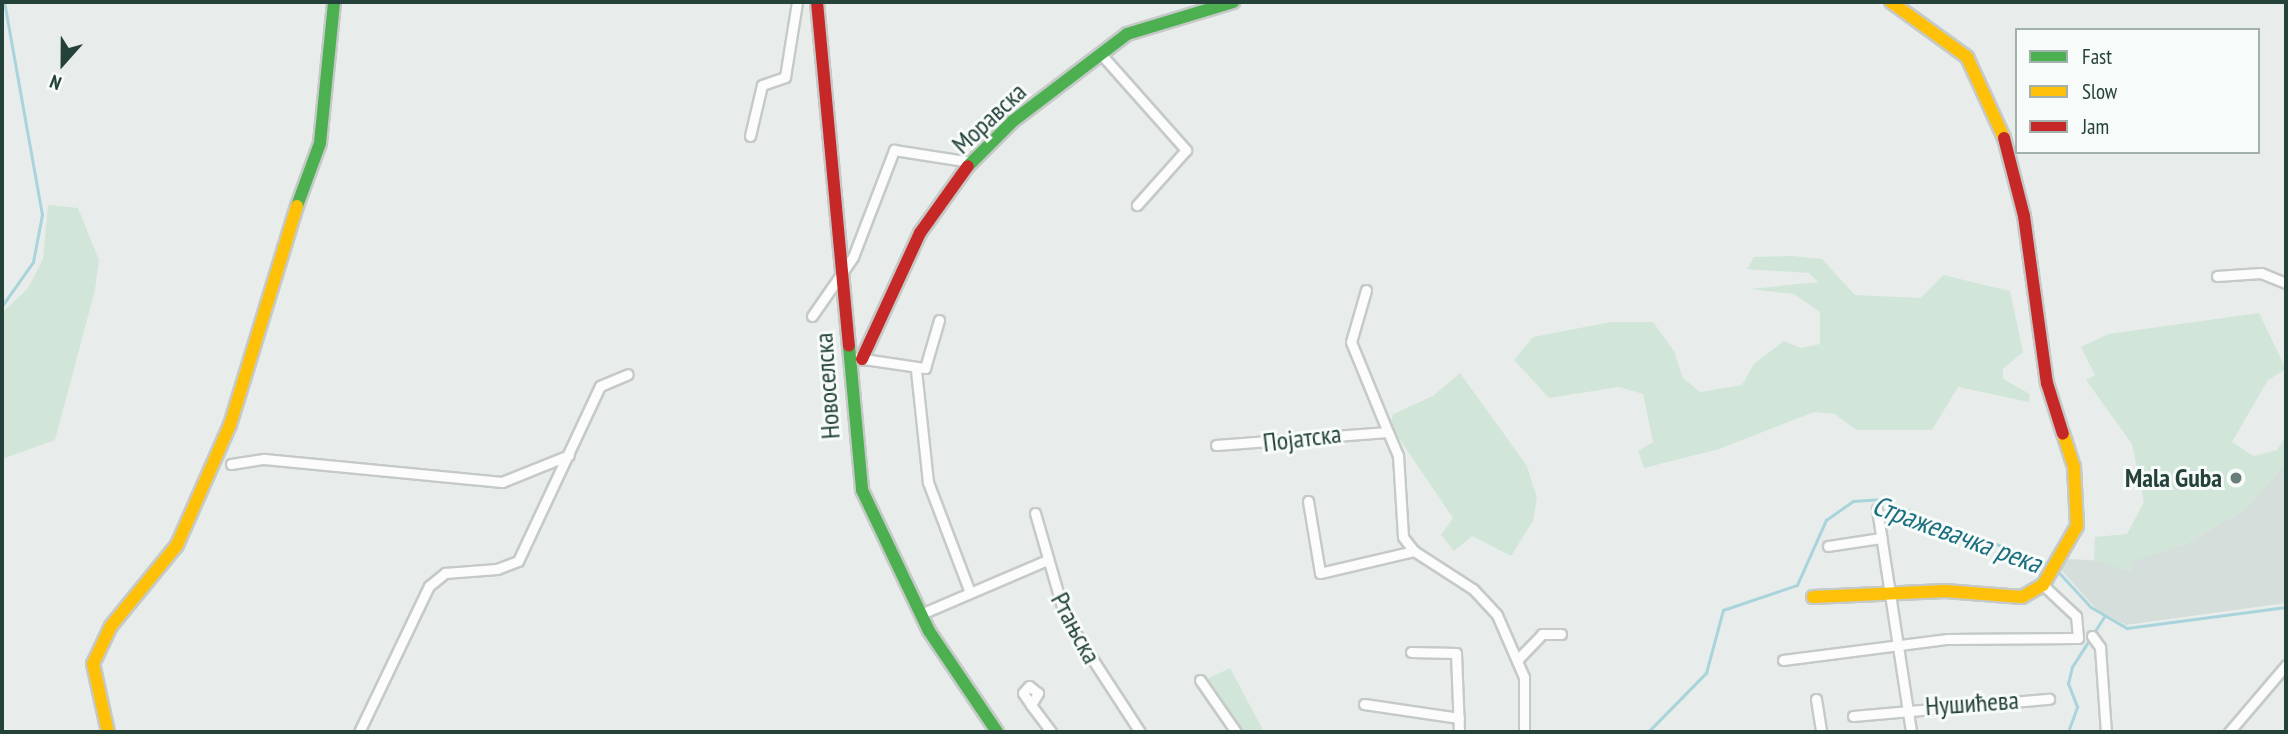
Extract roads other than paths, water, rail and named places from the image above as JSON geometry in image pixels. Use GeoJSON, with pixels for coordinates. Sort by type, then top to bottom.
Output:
{"type":"FeatureCollection","features":[{"type":"Feature","properties":{"kind":"street"},"geometry":{"type":"LineString","coordinates":[[108,732],[93,664],[111,626],[177,545],[230,425],[275,265],[320,143],[334,2]]}},
{"type":"Feature","properties":{"kind":"street"},"geometry":{"type":"LineString","coordinates":[[750,136],[762,85],[786,77],[797,2]]}},
{"type":"Feature","properties":{"kind":"street","name":"Новоселска"},"geometry":{"type":"LineString","coordinates":[[817,2],[840,275],[862,490],[921,614],[997,732]]}},
{"type":"Feature","properties":{"kind":"street","name":"Моравска"},"geometry":{"type":"LineString","coordinates":[[862,359],[920,233],[971,162],[1100,54],[1142,28],[1233,2]]}},
{"type":"Feature","properties":{"kind":"street"},"geometry":{"type":"LineString","coordinates":[[1813,597],[1889,591],[2002,599],[2046,581],[2076,531],[2074,467],[2047,383],[2024,216],[2002,129],[1967,57],[1891,2]]}},
{"type":"Feature","properties":{"kind":"street"},"geometry":{"type":"LineString","coordinates":[[1100,54],[1186,150],[1137,205]]}},
{"type":"Feature","properties":{"kind":"street"},"geometry":{"type":"LineString","coordinates":[[813,316],[866,228],[894,150],[971,162]]}},
{"type":"Feature","properties":{"kind":"street"},"geometry":{"type":"LineString","coordinates":[[2217,276],[2261,273],[2286,283]]}},
{"type":"Feature","properties":{"kind":"street"},"geometry":{"type":"LineString","coordinates":[[1366,290],[1351,342],[1398,456],[1400,523],[1414,551],[1481,597],[1519,658],[1524,732]]}},
{"type":"Feature","properties":{"kind":"street"},"geometry":{"type":"LineString","coordinates":[[849,356],[916,370],[928,365],[939,320]]}},
{"type":"Feature","properties":{"kind":"street"},"geometry":{"type":"LineString","coordinates":[[916,370],[928,482],[970,590]]}},
{"type":"Feature","properties":{"kind":"street"},"geometry":{"type":"LineString","coordinates":[[359,732],[429,586],[445,573],[498,569],[518,561],[600,386],[628,374]]}},
{"type":"Feature","properties":{"kind":"street","name":"Појатска"},"geometry":{"type":"LineString","coordinates":[[1216,445],[1388,432]]}},
{"type":"Feature","properties":{"kind":"street"},"geometry":{"type":"LineString","coordinates":[[231,464],[264,459],[502,482],[569,455]]}},
{"type":"Feature","properties":{"kind":"street"},"geometry":{"type":"LineString","coordinates":[[1308,501],[1320,573],[1414,551]]}},
{"type":"Feature","properties":{"kind":"street"},"geometry":{"type":"LineString","coordinates":[[1877,509],[1911,732]]}},
{"type":"Feature","properties":{"kind":"street","name":"Ртањска"},"geometry":{"type":"LineString","coordinates":[[1035,513],[1065,617],[1140,732]]}},
{"type":"Feature","properties":{"kind":"street"},"geometry":{"type":"LineString","coordinates":[[1828,546],[1881,538]]}},
{"type":"Feature","properties":{"kind":"street"},"geometry":{"type":"LineString","coordinates":[[921,614],[970,590],[1047,560]]}},
{"type":"Feature","properties":{"kind":"street"},"geometry":{"type":"LineString","coordinates":[[2046,581],[2068,605],[2100,659],[2106,732]]}},
{"type":"Feature","properties":{"kind":"street"},"geometry":{"type":"LineString","coordinates":[[1519,658],[1542,634],[1561,634]]}},
{"type":"Feature","properties":{"kind":"street"},"geometry":{"type":"LineString","coordinates":[[1783,660],[1896,643],[2085,634]]}},
{"type":"Feature","properties":{"kind":"street"},"geometry":{"type":"LineString","coordinates":[[1411,652],[1456,653],[1459,732]]}},
{"type":"Feature","properties":{"kind":"street"},"geometry":{"type":"LineString","coordinates":[[2230,732],[2286,665]]}},
{"type":"Feature","properties":{"kind":"street"},"geometry":{"type":"LineString","coordinates":[[1200,680],[1236,732]]}},
{"type":"Feature","properties":{"kind":"street"},"geometry":{"type":"LineString","coordinates":[[1816,699],[1821,732]]}},
{"type":"Feature","properties":{"kind":"street","name":"Нушићева"},"geometry":{"type":"LineString","coordinates":[[1853,716],[1906,708],[2049,699]]}},
{"type":"Feature","properties":{"kind":"street"},"geometry":{"type":"LineString","coordinates":[[1364,704],[1459,718]]}},
{"type":"Feature","properties":{"kind":"street"},"geometry":{"type":"LineString","coordinates":[[1031,705],[1051,732]]}},
{"type":"Feature","properties":{"kind":"waterway"},"geometry":{"type":"LineString","coordinates":[[2,306],[33,262],[42,215],[4,2]]}},
{"type":"Feature","properties":{"kind":"waterway","name":"Стражевачка река"},"geometry":{"type":"LineString","coordinates":[[1648,732],[1706,673],[1723,610],[1797,585],[1826,520],[1853,501],[1879,499],[2051,565]]}},
{"type":"Feature","properties":{"kind":"waterway","name":"Стражевачка река"},"geometry":{"type":"LineString","coordinates":[[2056,569],[2091,607],[2127,628],[2286,607]]}},
{"type":"Feature","properties":{"kind":"waterway"},"geometry":{"type":"LineString","coordinates":[[2068,732],[2077,707],[2068,684],[2072,667],[2104,617]]}},
{"type":"Feature","properties":{"kind":"place","name":"Mala Guba"},"geometry":{"type":"Point","coordinates":[2236,478]}}]}
